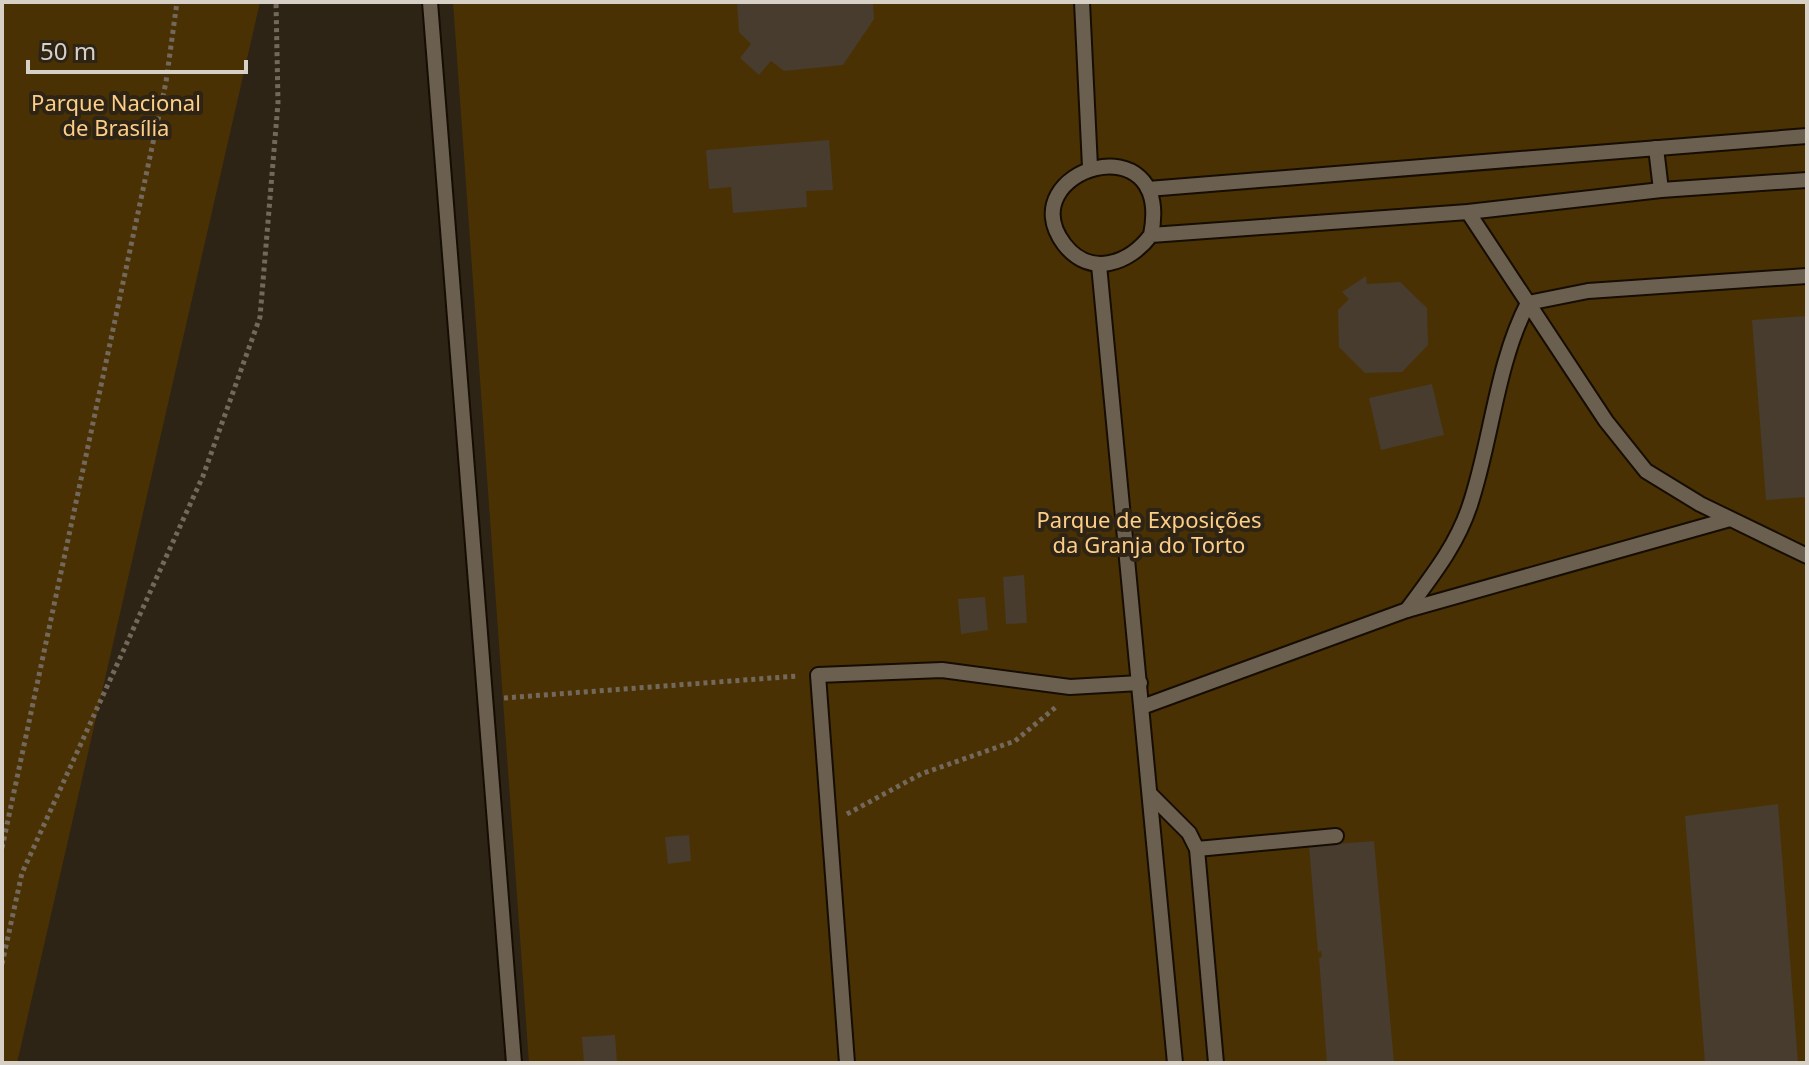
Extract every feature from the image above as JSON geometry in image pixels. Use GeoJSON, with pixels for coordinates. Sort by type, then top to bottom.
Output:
{"type":"FeatureCollection","features":[{"type":"Feature","properties":{"kind":"lane"},"geometry":{"type":"LineString","coordinates":[[430,2],[514,1063]]}},
{"type":"Feature","properties":{"kind":"lane"},"geometry":{"type":"LineString","coordinates":[[1082,2],[1090,167]]}},
{"type":"Feature","properties":{"kind":"lane"},"geometry":{"type":"LineString","coordinates":[[1148,189],[1807,136]]}},
{"type":"Feature","properties":{"kind":"lane"},"geometry":{"type":"LineString","coordinates":[[1656,148],[1661,190]]}},
{"type":"Feature","properties":{"kind":"lane"},"geometry":{"type":"LineString","coordinates":[[1107,165],[1123,168],[1137,176],[1148,189],[1156,212],[1151,235],[1138,252],[1120,263],[1099,265],[1072,253],[1056,227],[1058,197],[1076,173],[1090,167],[1107,165]]}},
{"type":"Feature","properties":{"kind":"lane"},"geometry":{"type":"LineString","coordinates":[[1151,235],[1468,212],[1661,190],[1807,180]]}},
{"type":"Feature","properties":{"kind":"lane"},"geometry":{"type":"LineString","coordinates":[[1468,212],[1606,421],[1646,471],[1667,487],[1807,556]]}},
{"type":"Feature","properties":{"kind":"lane"},"geometry":{"type":"LineString","coordinates":[[1099,265],[1175,1063]]}},
{"type":"Feature","properties":{"kind":"lane"},"geometry":{"type":"LineString","coordinates":[[1528,303],[1553,296],[1618,288],[1807,276]]}},
{"type":"Feature","properties":{"kind":"lane"},"geometry":{"type":"LineString","coordinates":[[1407,610],[1455,544],[1471,504],[1513,342],[1528,303]]}},
{"type":"Feature","properties":{"kind":"lane"},"geometry":{"type":"LineString","coordinates":[[1142,707],[1407,610],[1730,519]]}},
{"type":"Feature","properties":{"kind":"lane"},"geometry":{"type":"LineString","coordinates":[[847,1063],[818,675],[942,670],[1070,687],[1140,683]]}},
{"type":"Feature","properties":{"kind":"lane"},"geometry":{"type":"LineString","coordinates":[[1151,795],[1189,833],[1197,849],[1216,1063]]}},
{"type":"Feature","properties":{"kind":"lane"},"geometry":{"type":"LineString","coordinates":[[1197,849],[1336,836]]}},
{"type":"Feature","properties":{"kind":"path"},"geometry":{"type":"LineString","coordinates":[[2,848],[166,82],[177,2]]}},
{"type":"Feature","properties":{"kind":"path"},"geometry":{"type":"LineString","coordinates":[[2,964],[22,873],[203,476],[260,317],[278,103],[276,2]]}},
{"type":"Feature","properties":{"kind":"path"},"geometry":{"type":"LineString","coordinates":[[485,699],[818,675]]}},
{"type":"Feature","properties":{"kind":"path"},"geometry":{"type":"LineString","coordinates":[[830,825],[862,803],[921,774],[1015,741],[1053,712],[1070,687]]}},
{"type":"Feature","properties":{"kind":"green space","name":"Parque Nacional de Brasília"},"geometry":{"type":"Polygon","coordinates":[[[2,2],[260,2],[17,1063],[2,1063],[2,2]]]}},
{"type":"Feature","properties":{"kind":"green space","name":"Parque de Exposições da Granja do Torto"},"geometry":{"type":"Polygon","coordinates":[[[453,2],[1807,2],[1807,1063],[529,1063],[453,2]]]}},
{"type":"Feature","properties":{"kind":"building"},"geometry":{"type":"Polygon","coordinates":[[[737,2],[873,2],[874,19],[843,65],[784,71],[771,61],[759,75],[740,58],[751,44],[739,32],[737,2]]]}},
{"type":"Feature","properties":{"kind":"building"},"geometry":{"type":"Polygon","coordinates":[[[829,140],[833,190],[806,191],[807,207],[733,213],[731,187],[709,189],[706,150],[829,140]]]}},
{"type":"Feature","properties":{"kind":"building"},"geometry":{"type":"Polygon","coordinates":[[[1366,276],[1367,284],[1400,282],[1427,308],[1428,345],[1402,372],[1365,373],[1339,347],[1338,310],[1349,299],[1342,292],[1366,276]]]}},
{"type":"Feature","properties":{"kind":"building"},"geometry":{"type":"Polygon","coordinates":[[[1807,316],[1807,497],[1766,500],[1752,320],[1807,316]]]}},
{"type":"Feature","properties":{"kind":"building"},"geometry":{"type":"Polygon","coordinates":[[[1432,384],[1444,435],[1381,450],[1369,398],[1432,384]]]}},
{"type":"Feature","properties":{"kind":"building"},"geometry":{"type":"Polygon","coordinates":[[[1024,575],[1027,623],[1006,624],[1003,577],[1024,575]]]}},
{"type":"Feature","properties":{"kind":"building"},"geometry":{"type":"Polygon","coordinates":[[[985,597],[988,630],[961,634],[958,599],[985,597]]]}},
{"type":"Feature","properties":{"kind":"building"},"geometry":{"type":"Polygon","coordinates":[[[1778,804],[1798,1063],[1705,1063],[1685,816],[1778,804]]]}},
{"type":"Feature","properties":{"kind":"building"},"geometry":{"type":"Polygon","coordinates":[[[689,835],[691,861],[668,864],[665,837],[689,835]]]}},
{"type":"Feature","properties":{"kind":"building"},"geometry":{"type":"Polygon","coordinates":[[[1374,841],[1394,1063],[1327,1063],[1319,958],[1322,957],[1321,951],[1318,952],[1309,846],[1374,841]]]}},
{"type":"Feature","properties":{"kind":"building"},"geometry":{"type":"Polygon","coordinates":[[[615,1035],[617,1063],[584,1063],[582,1037],[615,1035]]]}}]}
